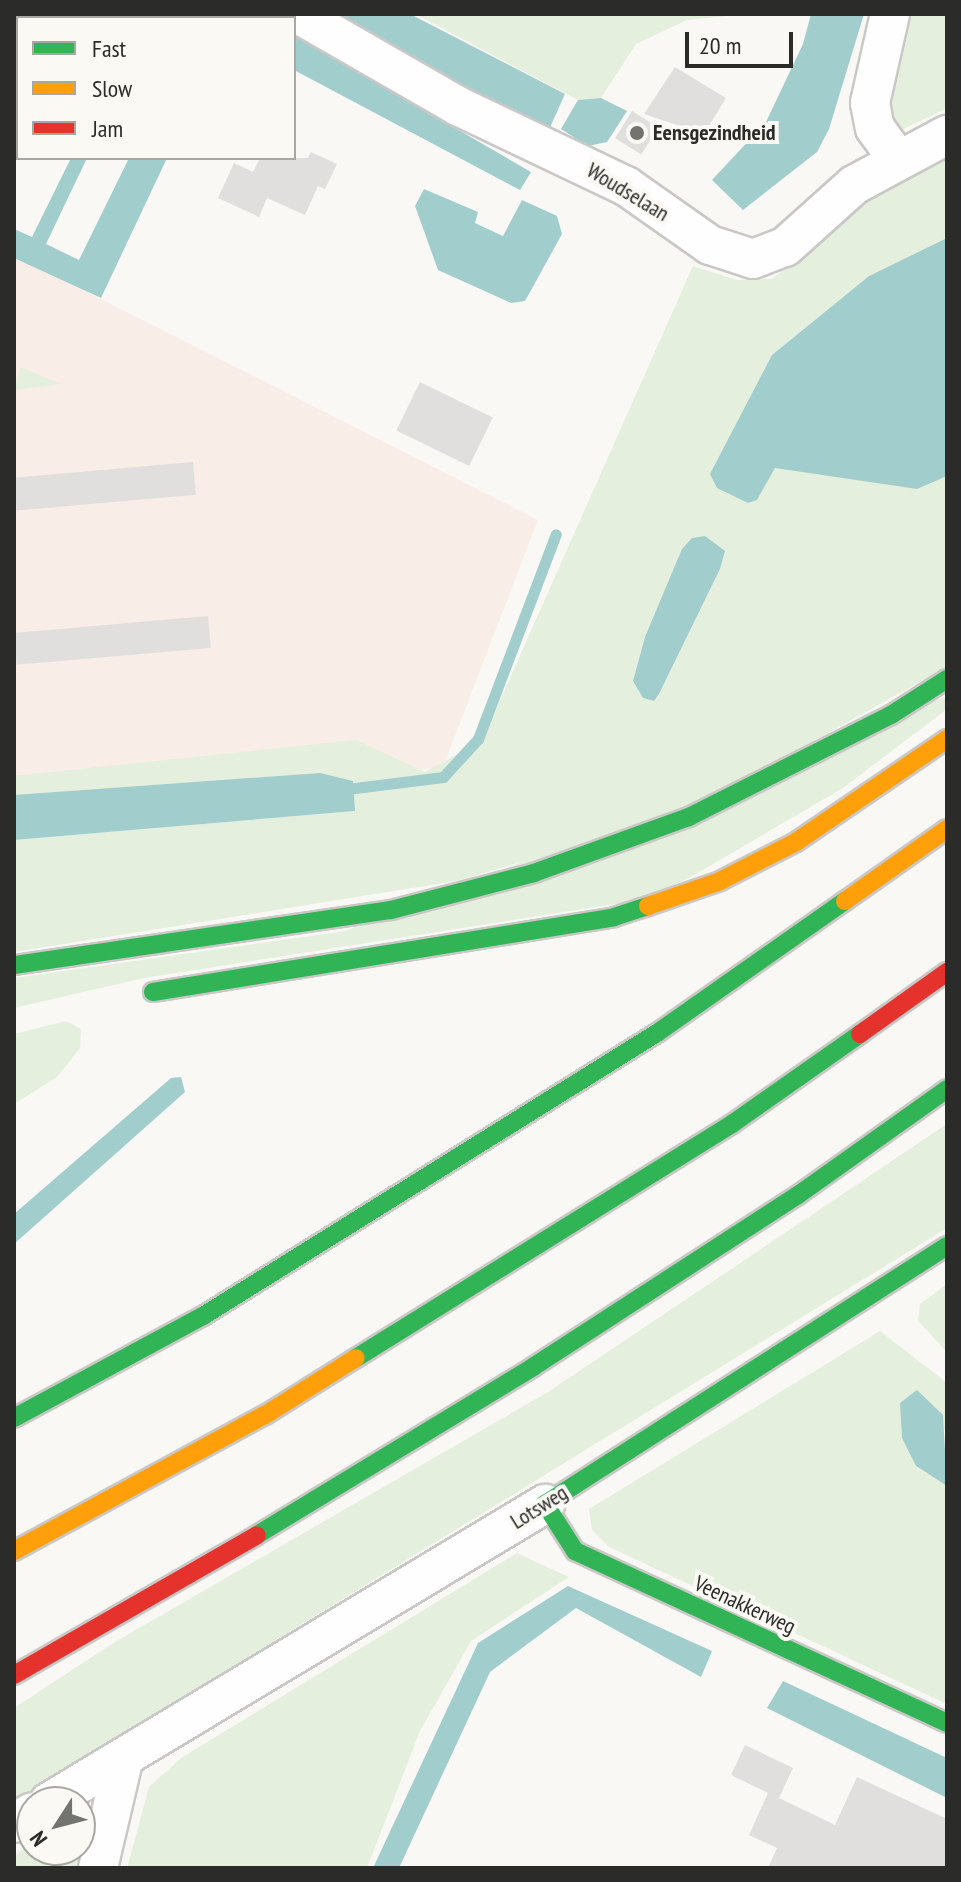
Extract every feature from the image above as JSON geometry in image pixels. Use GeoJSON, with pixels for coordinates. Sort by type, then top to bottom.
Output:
{"type":"FeatureCollection","features":[{"type":"Feature","properties":{"kind":"main road"},"geometry":{"type":"LineString","coordinates":[[14,965],[391,910],[534,873],[689,817],[891,715],[947,679]]}},
{"type":"Feature","properties":{"kind":"main road"},"geometry":{"type":"LineString","coordinates":[[153,992],[614,917],[720,881],[796,842],[947,739]]}},
{"type":"Feature","properties":{"kind":"main road"},"geometry":{"type":"LineString","coordinates":[[14,1418],[203,1316],[644,1041],[947,829]]}},
{"type":"Feature","properties":{"kind":"main road"},"geometry":{"type":"LineString","coordinates":[[14,1551],[318,1382],[732,1124],[947,972]]}},
{"type":"Feature","properties":{"kind":"main road"},"geometry":{"type":"LineString","coordinates":[[14,1675],[331,1492],[634,1303],[947,1089]]}},
{"type":"Feature","properties":{"kind":"main road","name":"Lotsweg"},"geometry":{"type":"LineString","coordinates":[[545,1504],[947,1246]]}},
{"type":"Feature","properties":{"kind":"main road"},"geometry":{"type":"LineString","coordinates":[[86,1610],[331,1492]]}},
{"type":"Feature","properties":{"kind":"main road","name":"Veenakkerweg"},"geometry":{"type":"LineString","coordinates":[[545,1504],[575,1551],[947,1723]]}},
{"type":"Feature","properties":{"kind":"street","name":"Woudselaan"},"geometry":{"type":"LineString","coordinates":[[298,14],[458,106],[626,186],[710,245],[753,259],[785,247],[854,185],[897,158],[947,135]]}},
{"type":"Feature","properties":{"kind":"street"},"geometry":{"type":"LineString","coordinates":[[890,14],[870,103],[875,128],[897,158]]}},
{"type":"Feature","properties":{"kind":"street","name":"Lotsweg"},"geometry":{"type":"LineString","coordinates":[[76,1786],[545,1504]]}},
{"type":"Feature","properties":{"kind":"street"},"geometry":{"type":"LineString","coordinates":[[98,1868],[124,1757]]}},
{"type":"Feature","properties":{"kind":"shaded area"},"geometry":{"type":"Polygon","coordinates":[[[14,255],[538,520],[443,767],[14,821],[14,255]]]}},
{"type":"Feature","properties":{"kind":"green space"},"geometry":{"type":"Polygon","coordinates":[[[14,14],[122,14],[16,16],[16,40],[14,14]]]}},
{"type":"Feature","properties":{"kind":"green space"},"geometry":{"type":"Polygon","coordinates":[[[415,14],[746,14],[687,20],[636,44],[601,98],[578,100],[415,14]]]}},
{"type":"Feature","properties":{"kind":"green space"},"geometry":{"type":"Polygon","coordinates":[[[898,14],[947,14],[947,108],[899,131],[887,128],[898,14]]]}},
{"type":"Feature","properties":{"kind":"green space"},"geometry":{"type":"Polygon","coordinates":[[[947,151],[947,238],[869,276],[772,355],[756,388],[757,500],[775,467],[917,489],[947,476],[947,667],[676,817],[456,881],[14,952],[14,840],[355,811],[320,773],[14,795],[14,776],[356,740],[425,772],[482,741],[693,266],[737,280],[772,279],[908,168],[947,151]],[[720,569],[645,637],[633,681],[643,698],[654,701],[720,569]]]}},
{"type":"Feature","properties":{"kind":"green space"},"geometry":{"type":"Polygon","coordinates":[[[21,367],[60,384],[14,390],[21,367]]]}},
{"type":"Feature","properties":{"kind":"green space"},"geometry":{"type":"Polygon","coordinates":[[[947,696],[947,709],[843,788],[689,878],[640,900],[144,978],[14,1008],[14,978],[345,931],[947,696]]]}},
{"type":"Feature","properties":{"kind":"green space"},"geometry":{"type":"Polygon","coordinates":[[[66,1021],[81,1029],[80,1048],[57,1077],[14,1104],[14,1034],[66,1021]]]}},
{"type":"Feature","properties":{"kind":"green space"},"geometry":{"type":"Polygon","coordinates":[[[947,1124],[947,1228],[38,1786],[16,1786],[14,1801],[14,1708],[115,1642],[548,1392],[947,1124]]]}},
{"type":"Feature","properties":{"kind":"green space"},"geometry":{"type":"Polygon","coordinates":[[[947,1284],[947,1352],[918,1321],[920,1304],[947,1284]]]}},
{"type":"Feature","properties":{"kind":"green space"},"geometry":{"type":"Polygon","coordinates":[[[880,1331],[947,1383],[947,1435],[942,1425],[915,1466],[947,1486],[947,1704],[609,1547],[592,1530],[589,1509],[880,1331]]]}},
{"type":"Feature","properties":{"kind":"green space"},"geometry":{"type":"Polygon","coordinates":[[[517,1553],[569,1577],[471,1641],[420,1731],[367,1868],[127,1868],[149,1787],[181,1758],[517,1553]]]}},
{"type":"Feature","properties":{"kind":"green space"},"geometry":{"type":"Polygon","coordinates":[[[16,1858],[16,1866],[85,1866],[85,1868],[14,1868],[16,1858]]]}},
{"type":"Feature","properties":{"kind":"water"},"geometry":{"type":"Polygon","coordinates":[[[323,14],[410,14],[565,94],[547,134],[323,14]]]}},
{"type":"Feature","properties":{"kind":"water"},"geometry":{"type":"Polygon","coordinates":[[[811,14],[864,14],[829,129],[817,152],[743,210],[712,180],[766,122],[803,44],[811,14]]]}},
{"type":"Feature","properties":{"kind":"water"},"geometry":{"type":"Polygon","coordinates":[[[296,36],[531,172],[520,190],[296,71],[296,36]]]}},
{"type":"Feature","properties":{"kind":"water"},"geometry":{"type":"Polygon","coordinates":[[[601,98],[627,111],[607,142],[588,146],[561,129],[578,100],[601,98]]]}},
{"type":"Feature","properties":{"kind":"water"},"geometry":{"type":"Polygon","coordinates":[[[70,160],[86,160],[46,244],[79,260],[128,160],[166,160],[101,298],[14,258],[14,229],[32,237],[70,160]]]}},
{"type":"Feature","properties":{"kind":"water"},"geometry":{"type":"Polygon","coordinates":[[[424,189],[478,212],[475,223],[503,236],[522,200],[557,216],[562,234],[525,301],[511,303],[438,270],[415,206],[424,189]]]}},
{"type":"Feature","properties":{"kind":"water"},"geometry":{"type":"Polygon","coordinates":[[[947,238],[947,476],[917,489],[775,468],[757,500],[748,503],[717,488],[710,474],[772,355],[869,276],[947,238]]]}},
{"type":"Feature","properties":{"kind":"water"},"geometry":{"type":"Polygon","coordinates":[[[705,536],[725,551],[720,569],[659,694],[654,701],[643,698],[633,681],[645,637],[682,549],[692,538],[705,536]]]}},
{"type":"Feature","properties":{"kind":"water"},"geometry":{"type":"Polygon","coordinates":[[[320,773],[353,781],[355,811],[14,840],[14,795],[320,773]]]}},
{"type":"Feature","properties":{"kind":"water"},"geometry":{"type":"Polygon","coordinates":[[[181,1077],[185,1092],[14,1244],[14,1214],[171,1078],[181,1077]]]}},
{"type":"Feature","properties":{"kind":"water"},"geometry":{"type":"Polygon","coordinates":[[[917,1390],[943,1415],[947,1486],[916,1466],[902,1438],[900,1403],[917,1390]]]}},
{"type":"Feature","properties":{"kind":"water"},"geometry":{"type":"Polygon","coordinates":[[[568,1586],[712,1651],[701,1677],[576,1608],[490,1672],[399,1868],[373,1868],[478,1643],[568,1586]]]}},
{"type":"Feature","properties":{"kind":"water"},"geometry":{"type":"Polygon","coordinates":[[[783,1681],[947,1758],[947,1798],[767,1708],[783,1681]]]}},
{"type":"Feature","properties":{"kind":"building"},"geometry":{"type":"Polygon","coordinates":[[[675,67],[726,98],[704,134],[644,114],[675,67]]]}},
{"type":"Feature","properties":{"kind":"building","name":"Eensgezindheid"},"geometry":{"type":"Polygon","coordinates":[[[632,111],[658,127],[641,155],[615,138],[632,111]]]}},
{"type":"Feature","properties":{"kind":"building"},"geometry":{"type":"Polygon","coordinates":[[[311,152],[337,164],[325,189],[318,186],[305,215],[267,198],[259,217],[218,198],[234,163],[253,172],[259,160],[308,158],[311,152]]]}},
{"type":"Feature","properties":{"kind":"building"},"geometry":{"type":"Polygon","coordinates":[[[420,382],[493,418],[469,466],[396,431],[420,382]]]}},
{"type":"Feature","properties":{"kind":"building"},"geometry":{"type":"Polygon","coordinates":[[[193,462],[196,495],[17,511],[14,478],[193,462]]]}},
{"type":"Feature","properties":{"kind":"building"},"geometry":{"type":"Polygon","coordinates":[[[208,616],[211,648],[17,665],[14,633],[208,616]]]}},
{"type":"Feature","properties":{"kind":"building"},"geometry":{"type":"Polygon","coordinates":[[[745,1745],[793,1768],[779,1798],[835,1825],[857,1777],[947,1819],[947,1868],[768,1868],[777,1848],[749,1835],[768,1793],[731,1775],[745,1745]]]}},
{"type":"Feature","properties":{"kind":"waterway"},"geometry":{"type":"LineString","coordinates":[[339,790],[443,777],[478,739],[556,534]]}},
{"type":"Feature","properties":{"kind":"traffic: fast"},"geometry":{"type":"LineString","coordinates":[[14,965],[391,910],[534,873],[689,817],[891,715],[947,679]]}},
{"type":"Feature","properties":{"kind":"traffic: fast"},"geometry":{"type":"LineString","coordinates":[[14,1418],[203,1316],[657,1033],[845,901]]}},
{"type":"Feature","properties":{"kind":"traffic: fast"},"geometry":{"type":"LineString","coordinates":[[153,992],[614,917],[648,906]]}},
{"type":"Feature","properties":{"kind":"traffic: fast"},"geometry":{"type":"LineString","coordinates":[[356,1358],[732,1124],[860,1034]]}},
{"type":"Feature","properties":{"kind":"traffic: fast"},"geometry":{"type":"LineString","coordinates":[[257,1535],[533,1367],[798,1195],[947,1089]]}},
{"type":"Feature","properties":{"kind":"traffic: fast"},"geometry":{"type":"LineString","coordinates":[[947,1246],[545,1504],[575,1551],[947,1723]]}},
{"type":"Feature","properties":{"kind":"traffic: slow"},"geometry":{"type":"LineString","coordinates":[[648,906],[720,881],[796,842],[947,739]]}},
{"type":"Feature","properties":{"kind":"traffic: slow"},"geometry":{"type":"LineString","coordinates":[[845,901],[947,829]]}},
{"type":"Feature","properties":{"kind":"traffic: slow"},"geometry":{"type":"LineString","coordinates":[[14,1551],[265,1415],[356,1358]]}},
{"type":"Feature","properties":{"kind":"traffic: jam"},"geometry":{"type":"LineString","coordinates":[[860,1034],[947,972]]}},
{"type":"Feature","properties":{"kind":"traffic: jam"},"geometry":{"type":"LineString","coordinates":[[14,1675],[257,1535]]}},
{"type":"Feature","properties":{"kind":"place","name":"Eensgezindheid"},"geometry":{"type":"Point","coordinates":[637,133]}}]}
